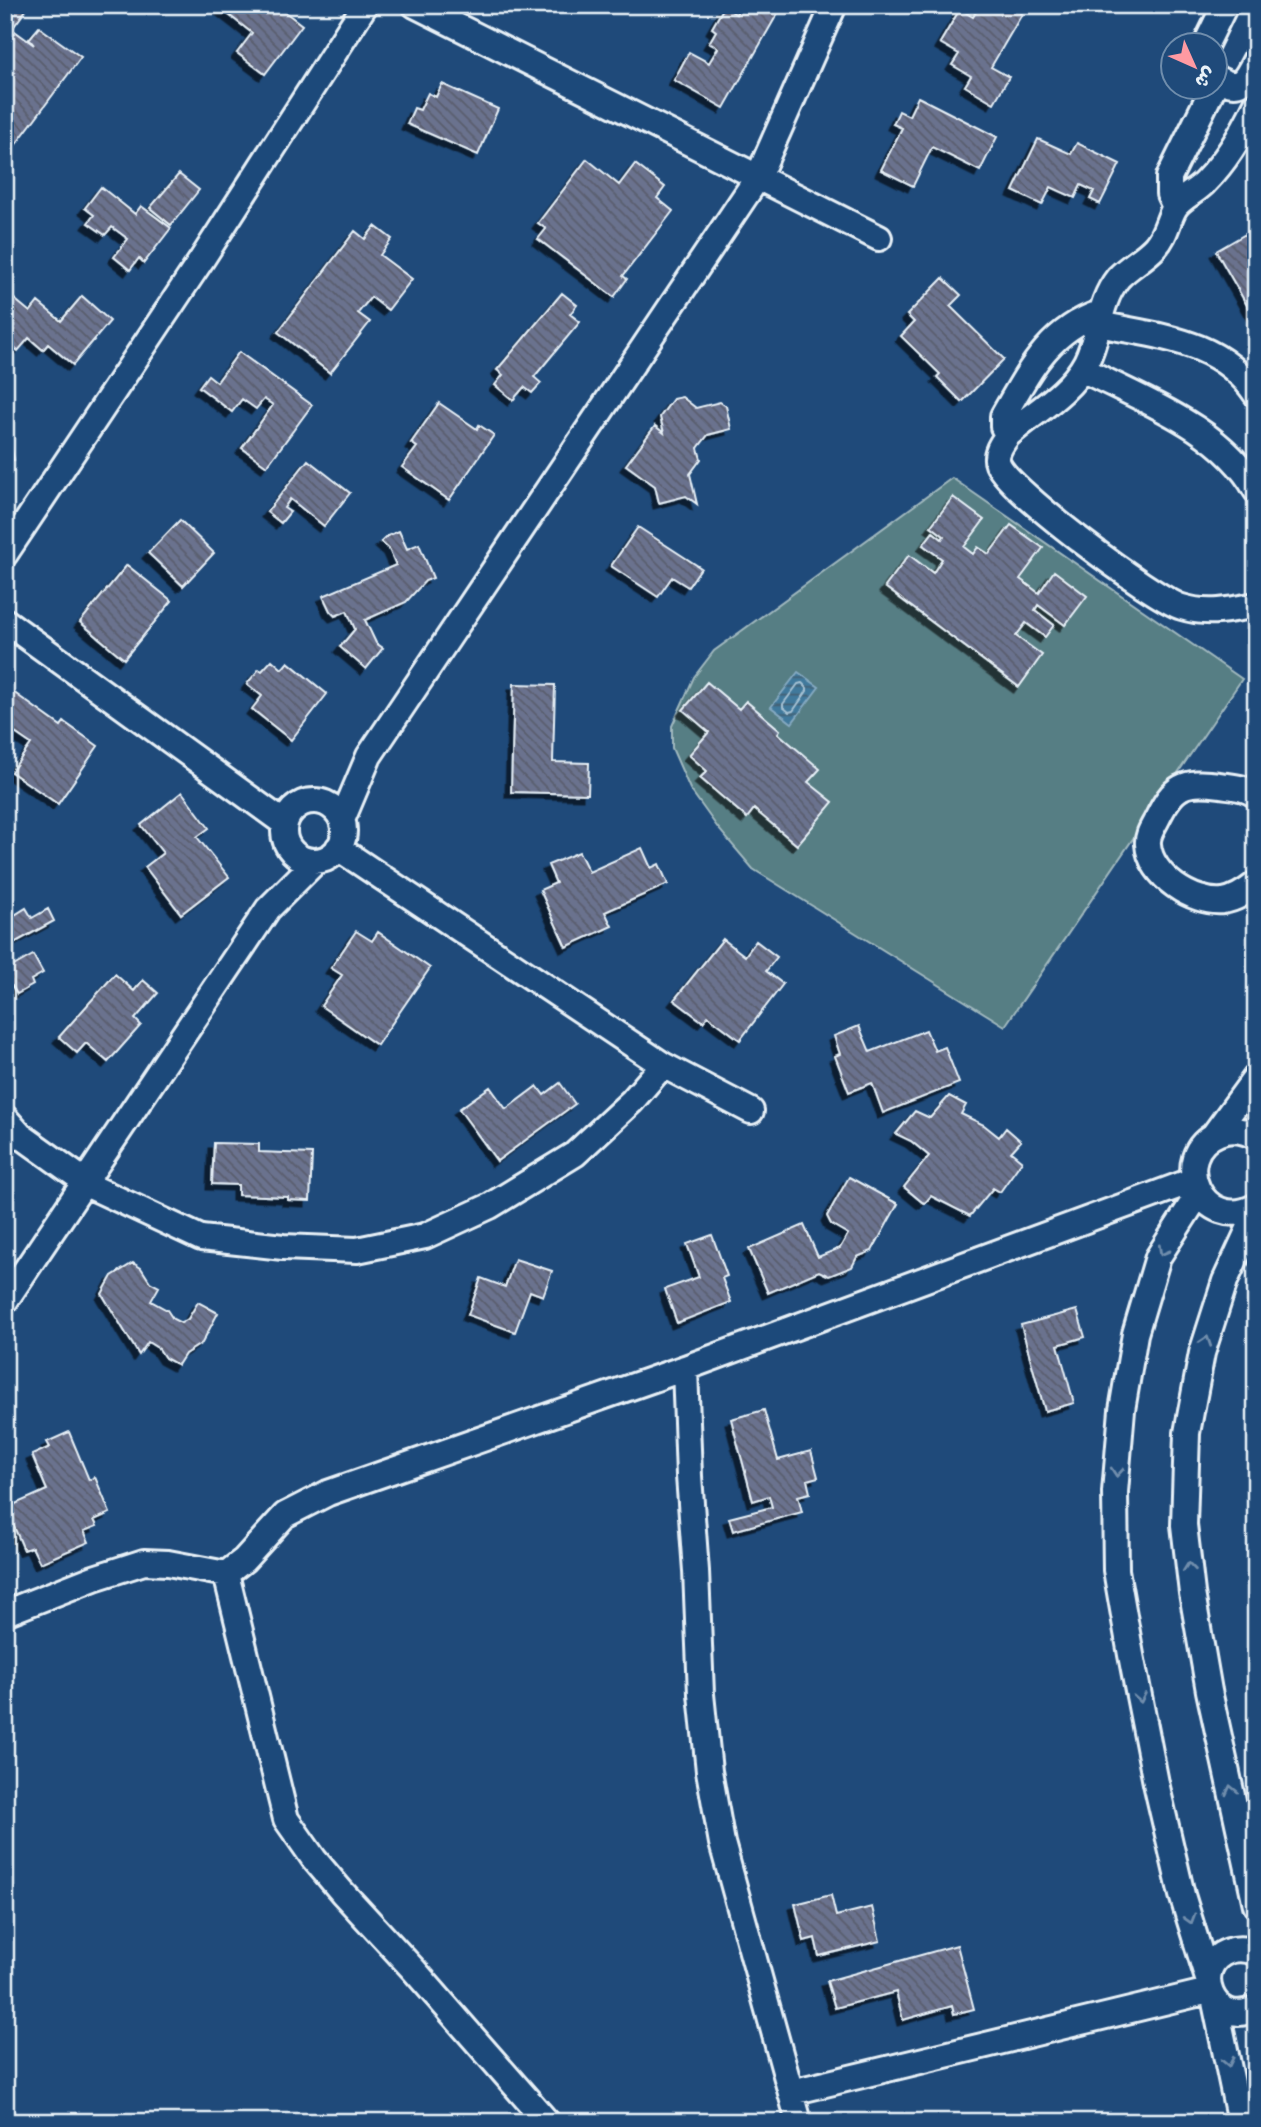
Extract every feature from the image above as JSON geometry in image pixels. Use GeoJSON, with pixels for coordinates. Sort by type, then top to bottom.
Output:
{"type":"FeatureCollection","features":[{"type":"Feature","properties":{"kind":"street"},"geometry":{"type":"LineString","coordinates":[[5,554],[202,259],[365,5]]}},
{"type":"Feature","properties":{"kind":"street"},"geometry":{"type":"LineString","coordinates":[[415,5],[879,238]]}},
{"type":"Feature","properties":{"kind":"street"},"geometry":{"type":"LineString","coordinates":[[342,820],[369,757],[758,177],[834,5]]}},
{"type":"Feature","properties":{"kind":"street"},"geometry":{"type":"LineString","coordinates":[[1212,32],[1225,5]]}},
{"type":"Feature","properties":{"kind":"street"},"geometry":{"type":"LineString","coordinates":[[1230,85],[1241,83],[1256,59]]}},
{"type":"Feature","properties":{"kind":"street"},"geometry":{"type":"LineString","coordinates":[[1175,207],[1169,194],[1169,177],[1205,102]]}},
{"type":"Feature","properties":{"kind":"street"},"geometry":{"type":"LineString","coordinates":[[1256,105],[1241,134],[1216,171],[1193,194],[1175,207],[1161,239],[1119,278],[1108,292],[1091,350],[1082,369],[1061,392],[1008,435],[999,450],[998,462],[1023,495],[1155,594],[1181,607],[1202,611],[1224,611],[1256,605]]}},
{"type":"Feature","properties":{"kind":"street"},"geometry":{"type":"LineString","coordinates":[[1008,435],[1003,427],[1003,416],[1047,346],[1081,319],[1100,319],[1195,345],[1222,359],[1237,371],[1256,394]]}},
{"type":"Feature","properties":{"kind":"street"},"geometry":{"type":"LineString","coordinates":[[1082,369],[1198,430],[1238,464],[1256,490]]}},
{"type":"Feature","properties":{"kind":"street"},"geometry":{"type":"LineString","coordinates":[[5,621],[285,823]]}},
{"type":"Feature","properties":{"kind":"street"},"geometry":{"type":"LineString","coordinates":[[319,801],[369,757]]}},
{"type":"Feature","properties":{"kind":"street"},"geometry":{"type":"LineString","coordinates":[[1256,795],[1243,788],[1189,783],[1169,797],[1147,839],[1151,858],[1162,875],[1197,898],[1215,901],[1232,899],[1256,884]]}},
{"type":"Feature","properties":{"kind":"street"},"geometry":{"type":"LineString","coordinates":[[5,1301],[268,909],[316,861],[328,857],[338,848],[344,834],[342,820],[332,807],[319,801],[304,802],[292,810],[285,823],[284,836],[289,848],[301,858],[316,861]]}},
{"type":"Feature","properties":{"kind":"street"},"geometry":{"type":"LineString","coordinates":[[268,909],[289,848]]}},
{"type":"Feature","properties":{"kind":"street"},"geometry":{"type":"LineString","coordinates":[[338,848],[663,1065],[751,1111]]}},
{"type":"Feature","properties":{"kind":"street"},"geometry":{"type":"LineString","coordinates":[[5,1118],[20,1135],[84,1182],[201,1238],[283,1247],[357,1250],[425,1236],[490,1206],[575,1154],[632,1101],[663,1065]]}},
{"type":"Feature","properties":{"kind":"street"},"geometry":{"type":"LineString","coordinates":[[1213,1136],[1256,1077]]}},
{"type":"Feature","properties":{"kind":"street"},"geometry":{"type":"LineString","coordinates":[[1256,1136],[1237,1130],[1224,1131],[1213,1136],[1203,1144],[1193,1167],[1196,1186],[1208,1204],[1234,1213],[1256,1206]]}},
{"type":"Feature","properties":{"kind":"street"},"geometry":{"type":"LineString","coordinates":[[5,1613],[94,1578],[144,1562],[168,1563],[226,1574],[244,1560],[285,1515],[328,1493],[1196,1186]]}},
{"type":"Feature","properties":{"kind":"street"},"geometry":{"type":"LineString","coordinates":[[1196,1186],[1158,1257],[1135,1334],[1122,1410],[1115,1492],[1116,1570],[1156,1783],[1182,1895],[1210,1991],[1240,2122]]}},
{"type":"Feature","properties":{"kind":"street"},"geometry":{"type":"LineString","coordinates":[[1256,1214],[1225,1281],[1202,1353],[1187,1433],[1184,1525],[1192,1594],[1209,1690],[1256,1905]]}},
{"type":"Feature","properties":{"kind":"street"},"geometry":{"type":"LineString","coordinates":[[685,1368],[688,1476],[696,1571],[701,1693],[709,1771],[722,1843],[799,2122]]}},
{"type":"Feature","properties":{"kind":"street"},"geometry":{"type":"LineString","coordinates":[[226,1574],[286,1819],[314,1859],[342,1892],[547,2122]]}},
{"type":"Feature","properties":{"kind":"street"},"geometry":{"type":"LineString","coordinates":[[1256,1954],[1249,1950],[1233,1950],[1222,1954],[1214,1962],[1210,1991],[1229,2012],[1241,2013],[1256,2008]]}},
{"type":"Feature","properties":{"kind":"street"},"geometry":{"type":"LineString","coordinates":[[792,2092],[1210,1991]]}},
{"type":"Feature","properties":{"kind":"green space"},"geometry":{"type":"Polygon","coordinates":[[[952,478],[1242,679],[1005,1026],[753,869],[718,828],[690,789],[672,748],[672,726],[694,677],[714,651],[952,478]]]}},
{"type":"Feature","properties":{"kind":"water"},"geometry":{"type":"Polygon","coordinates":[[[798,672],[819,687],[792,723],[771,707],[798,672]]]}},
{"type":"Feature","properties":{"kind":"building"},"geometry":{"type":"Polygon","coordinates":[[[5,5],[20,5],[26,10],[12,29],[34,45],[29,39],[39,27],[81,57],[5,159],[5,5]]]}},
{"type":"Feature","properties":{"kind":"building"},"geometry":{"type":"Polygon","coordinates":[[[216,5],[276,5],[302,25],[265,74],[237,53],[252,33],[216,5]]]}},
{"type":"Feature","properties":{"kind":"building"},"geometry":{"type":"Polygon","coordinates":[[[741,5],[769,5],[779,11],[724,108],[674,80],[689,52],[709,63],[718,48],[709,43],[716,31],[712,28],[724,7],[736,14],[741,5]]]}},
{"type":"Feature","properties":{"kind":"building"},"geometry":{"type":"Polygon","coordinates":[[[980,5],[1007,5],[1022,14],[991,67],[1009,77],[994,103],[965,86],[971,76],[952,65],[959,54],[940,43],[960,9],[973,17],[980,5]]]}},
{"type":"Feature","properties":{"kind":"building"},"geometry":{"type":"Polygon","coordinates":[[[442,84],[498,109],[478,155],[407,124],[414,108],[420,110],[428,93],[436,97],[442,84]]]}},
{"type":"Feature","properties":{"kind":"building"},"geometry":{"type":"Polygon","coordinates":[[[918,97],[997,137],[980,171],[932,147],[913,186],[881,170],[902,128],[893,124],[899,111],[909,116],[918,97]]]}},
{"type":"Feature","properties":{"kind":"building"},"geometry":{"type":"Polygon","coordinates":[[[1038,139],[1071,154],[1077,143],[1120,164],[1100,204],[1090,199],[1094,191],[1081,185],[1075,198],[1051,187],[1042,205],[1013,191],[1038,139]]]}},
{"type":"Feature","properties":{"kind":"building"},"geometry":{"type":"Polygon","coordinates":[[[587,159],[619,185],[635,164],[665,187],[657,198],[673,211],[623,276],[627,279],[614,297],[538,239],[546,229],[538,223],[587,159]]]}},
{"type":"Feature","properties":{"kind":"building"},"geometry":{"type":"Polygon","coordinates":[[[179,174],[199,190],[171,225],[150,208],[179,174]]]}},
{"type":"Feature","properties":{"kind":"building"},"geometry":{"type":"Polygon","coordinates":[[[101,187],[135,214],[141,206],[171,228],[144,263],[139,258],[130,270],[114,257],[128,239],[112,227],[105,235],[88,223],[94,215],[85,208],[101,187]]]}},
{"type":"Feature","properties":{"kind":"building"},"geometry":{"type":"Polygon","coordinates":[[[375,226],[392,239],[380,255],[412,279],[388,310],[371,297],[358,313],[370,322],[330,373],[278,332],[355,231],[365,239],[375,226]]]}},
{"type":"Feature","properties":{"kind":"building"},"geometry":{"type":"Polygon","coordinates":[[[1256,228],[1256,321],[1216,251],[1256,228]]]}},
{"type":"Feature","properties":{"kind":"building"},"geometry":{"type":"Polygon","coordinates":[[[943,278],[961,295],[950,306],[1004,359],[962,402],[937,377],[940,374],[901,336],[914,322],[907,315],[943,278]]]}},
{"type":"Feature","properties":{"kind":"building"},"geometry":{"type":"Polygon","coordinates":[[[6,292],[30,312],[38,302],[61,321],[82,296],[110,321],[73,365],[48,344],[43,350],[29,338],[18,351],[5,341],[6,292]]]}},
{"type":"Feature","properties":{"kind":"building"},"geometry":{"type":"Polygon","coordinates":[[[562,293],[577,305],[570,314],[580,322],[534,377],[541,383],[532,393],[524,387],[513,400],[495,385],[503,375],[497,370],[562,293]]]}},
{"type":"Feature","properties":{"kind":"building"},"geometry":{"type":"Polygon","coordinates":[[[239,352],[312,405],[267,466],[242,448],[273,405],[264,399],[256,409],[242,399],[232,412],[199,387],[208,375],[217,382],[239,352]]]}},
{"type":"Feature","properties":{"kind":"building"},"geometry":{"type":"Polygon","coordinates":[[[682,397],[696,408],[720,402],[726,406],[731,429],[708,435],[698,448],[701,459],[690,474],[697,504],[686,496],[659,503],[655,486],[626,465],[655,426],[664,433],[660,417],[673,399],[682,397]]]}},
{"type":"Feature","properties":{"kind":"building"},"geometry":{"type":"Polygon","coordinates":[[[439,403],[477,429],[479,425],[494,435],[449,500],[402,467],[417,447],[411,443],[439,403]]]}},
{"type":"Feature","properties":{"kind":"building"},"geometry":{"type":"Polygon","coordinates":[[[5,415],[14,460],[5,462],[5,415]]]}},
{"type":"Feature","properties":{"kind":"building"},"geometry":{"type":"Polygon","coordinates":[[[308,460],[350,493],[324,526],[290,499],[284,508],[290,512],[281,523],[267,512],[308,460]]]}},
{"type":"Feature","properties":{"kind":"building"},"geometry":{"type":"Polygon","coordinates":[[[953,497],[984,520],[964,547],[973,554],[978,547],[989,554],[1011,525],[1043,548],[1020,579],[1039,593],[1054,571],[1087,596],[1065,625],[1038,605],[1035,610],[1054,625],[1045,637],[1026,623],[1016,636],[1042,655],[1019,687],[885,587],[909,555],[933,573],[942,559],[923,545],[933,532],[942,539],[944,536],[931,526],[953,497]]]}},
{"type":"Feature","properties":{"kind":"building"},"geometry":{"type":"Polygon","coordinates":[[[180,520],[214,553],[183,586],[148,553],[180,520]]]}},
{"type":"Feature","properties":{"kind":"building"},"geometry":{"type":"Polygon","coordinates":[[[638,527],[701,568],[688,587],[672,577],[658,597],[611,566],[638,527]]]}},
{"type":"Feature","properties":{"kind":"building"},"geometry":{"type":"Polygon","coordinates":[[[399,531],[407,549],[419,544],[433,578],[425,581],[406,602],[365,620],[376,643],[383,648],[366,669],[340,647],[355,629],[347,611],[335,616],[323,596],[396,565],[389,549],[381,542],[399,531]]]}},
{"type":"Feature","properties":{"kind":"building"},"geometry":{"type":"Polygon","coordinates":[[[127,565],[172,601],[124,659],[80,622],[127,565]]]}},
{"type":"Feature","properties":{"kind":"building"},"geometry":{"type":"Polygon","coordinates":[[[272,660],[282,669],[288,662],[327,694],[291,740],[252,709],[262,696],[247,684],[259,669],[262,671],[272,660]]]}},
{"type":"Feature","properties":{"kind":"building"},"geometry":{"type":"Polygon","coordinates":[[[707,682],[739,709],[746,701],[820,769],[808,782],[833,802],[797,845],[754,809],[747,818],[700,778],[707,771],[689,755],[709,732],[683,710],[707,682]]]}},
{"type":"Feature","properties":{"kind":"building"},"geometry":{"type":"Polygon","coordinates":[[[514,684],[555,685],[553,762],[589,763],[588,794],[511,792],[514,684]]]}},
{"type":"Feature","properties":{"kind":"building"},"geometry":{"type":"Polygon","coordinates":[[[6,687],[61,726],[64,722],[98,746],[58,804],[11,772],[31,744],[5,726],[6,687]]]}},
{"type":"Feature","properties":{"kind":"building"},"geometry":{"type":"Polygon","coordinates":[[[182,792],[209,828],[197,837],[229,877],[181,914],[145,867],[163,853],[141,825],[182,792]]]}},
{"type":"Feature","properties":{"kind":"building"},"geometry":{"type":"Polygon","coordinates":[[[642,848],[651,868],[659,864],[668,884],[605,912],[612,926],[566,947],[540,890],[556,883],[548,865],[579,852],[589,872],[642,848]]]}},
{"type":"Feature","properties":{"kind":"building"},"geometry":{"type":"Polygon","coordinates":[[[5,902],[13,916],[26,908],[32,918],[48,909],[54,921],[5,948],[5,902]]]}},
{"type":"Feature","properties":{"kind":"building"},"geometry":{"type":"Polygon","coordinates":[[[356,931],[372,941],[378,932],[430,968],[377,1045],[321,1006],[342,975],[331,968],[356,931]]]}},
{"type":"Feature","properties":{"kind":"building"},"geometry":{"type":"Polygon","coordinates":[[[723,939],[745,956],[756,941],[777,957],[766,971],[783,984],[740,1040],[708,1016],[703,1022],[674,1000],[723,939]]]}},
{"type":"Feature","properties":{"kind":"building"},"geometry":{"type":"Polygon","coordinates":[[[33,955],[43,973],[31,980],[33,985],[17,994],[12,986],[5,989],[5,960],[10,968],[33,955]]]}},
{"type":"Feature","properties":{"kind":"building"},"geometry":{"type":"Polygon","coordinates":[[[115,974],[134,991],[143,980],[158,993],[135,1019],[141,1025],[108,1062],[86,1043],[77,1053],[59,1037],[115,974]]]}},
{"type":"Feature","properties":{"kind":"building"},"geometry":{"type":"Polygon","coordinates":[[[859,1026],[870,1052],[926,1030],[935,1051],[945,1047],[959,1083],[883,1113],[872,1083],[849,1092],[835,1056],[840,1054],[834,1036],[859,1026]]]}},
{"type":"Feature","properties":{"kind":"building"},"geometry":{"type":"Polygon","coordinates":[[[560,1083],[575,1104],[497,1161],[459,1109],[490,1087],[506,1109],[537,1086],[544,1095],[560,1083]]]}},
{"type":"Feature","properties":{"kind":"building"},"geometry":{"type":"Polygon","coordinates":[[[949,1096],[966,1105],[961,1114],[984,1125],[999,1137],[1006,1128],[1021,1141],[1011,1152],[1022,1161],[1000,1192],[993,1188],[970,1216],[931,1196],[925,1203],[922,1202],[904,1187],[929,1156],[911,1141],[896,1134],[915,1111],[930,1118],[949,1096]]]}},
{"type":"Feature","properties":{"kind":"building"},"geometry":{"type":"Polygon","coordinates":[[[214,1143],[259,1144],[259,1152],[312,1154],[310,1201],[288,1200],[288,1197],[238,1195],[238,1185],[212,1184],[214,1143]]]}},
{"type":"Feature","properties":{"kind":"building"},"geometry":{"type":"Polygon","coordinates":[[[849,1177],[898,1204],[872,1251],[857,1257],[852,1267],[829,1276],[819,1271],[768,1293],[749,1249],[804,1225],[818,1257],[840,1248],[848,1234],[831,1224],[827,1216],[849,1177]]]}},
{"type":"Feature","properties":{"kind":"building"},"geometry":{"type":"Polygon","coordinates":[[[712,1235],[727,1276],[722,1278],[731,1302],[677,1323],[665,1289],[699,1277],[687,1244],[712,1235]]]}},
{"type":"Feature","properties":{"kind":"building"},"geometry":{"type":"Polygon","coordinates":[[[515,1259],[552,1271],[543,1296],[530,1291],[515,1332],[468,1315],[481,1278],[505,1287],[515,1259]]]}},
{"type":"Feature","properties":{"kind":"building"},"geometry":{"type":"Polygon","coordinates":[[[133,1263],[141,1268],[150,1282],[159,1287],[151,1301],[167,1310],[173,1319],[181,1323],[188,1319],[198,1302],[218,1313],[202,1343],[185,1354],[178,1365],[165,1358],[159,1349],[148,1342],[139,1355],[102,1294],[112,1276],[133,1263]]]}},
{"type":"Feature","properties":{"kind":"building"},"geometry":{"type":"Polygon","coordinates":[[[1077,1310],[1085,1337],[1058,1345],[1074,1403],[1045,1411],[1021,1325],[1077,1310]]]}},
{"type":"Feature","properties":{"kind":"building"},"geometry":{"type":"Polygon","coordinates":[[[764,1410],[778,1460],[811,1451],[818,1477],[807,1480],[810,1493],[798,1496],[802,1512],[733,1531],[729,1518],[772,1507],[769,1496],[753,1501],[731,1419],[764,1410]]]}},
{"type":"Feature","properties":{"kind":"building"},"geometry":{"type":"Polygon","coordinates":[[[69,1432],[89,1480],[95,1477],[110,1513],[94,1520],[97,1526],[84,1531],[89,1542],[40,1563],[32,1547],[24,1550],[6,1508],[47,1490],[32,1455],[50,1447],[47,1442],[69,1432]]]}},
{"type":"Feature","properties":{"kind":"building"},"geometry":{"type":"Polygon","coordinates":[[[831,1895],[836,1916],[872,1907],[880,1941],[819,1956],[815,1938],[804,1941],[795,1904],[831,1895]]]}},
{"type":"Feature","properties":{"kind":"building"},"geometry":{"type":"Polygon","coordinates":[[[957,1945],[974,2009],[954,2014],[952,2006],[903,2020],[896,1992],[835,2008],[827,1981],[957,1945]]]}}]}
